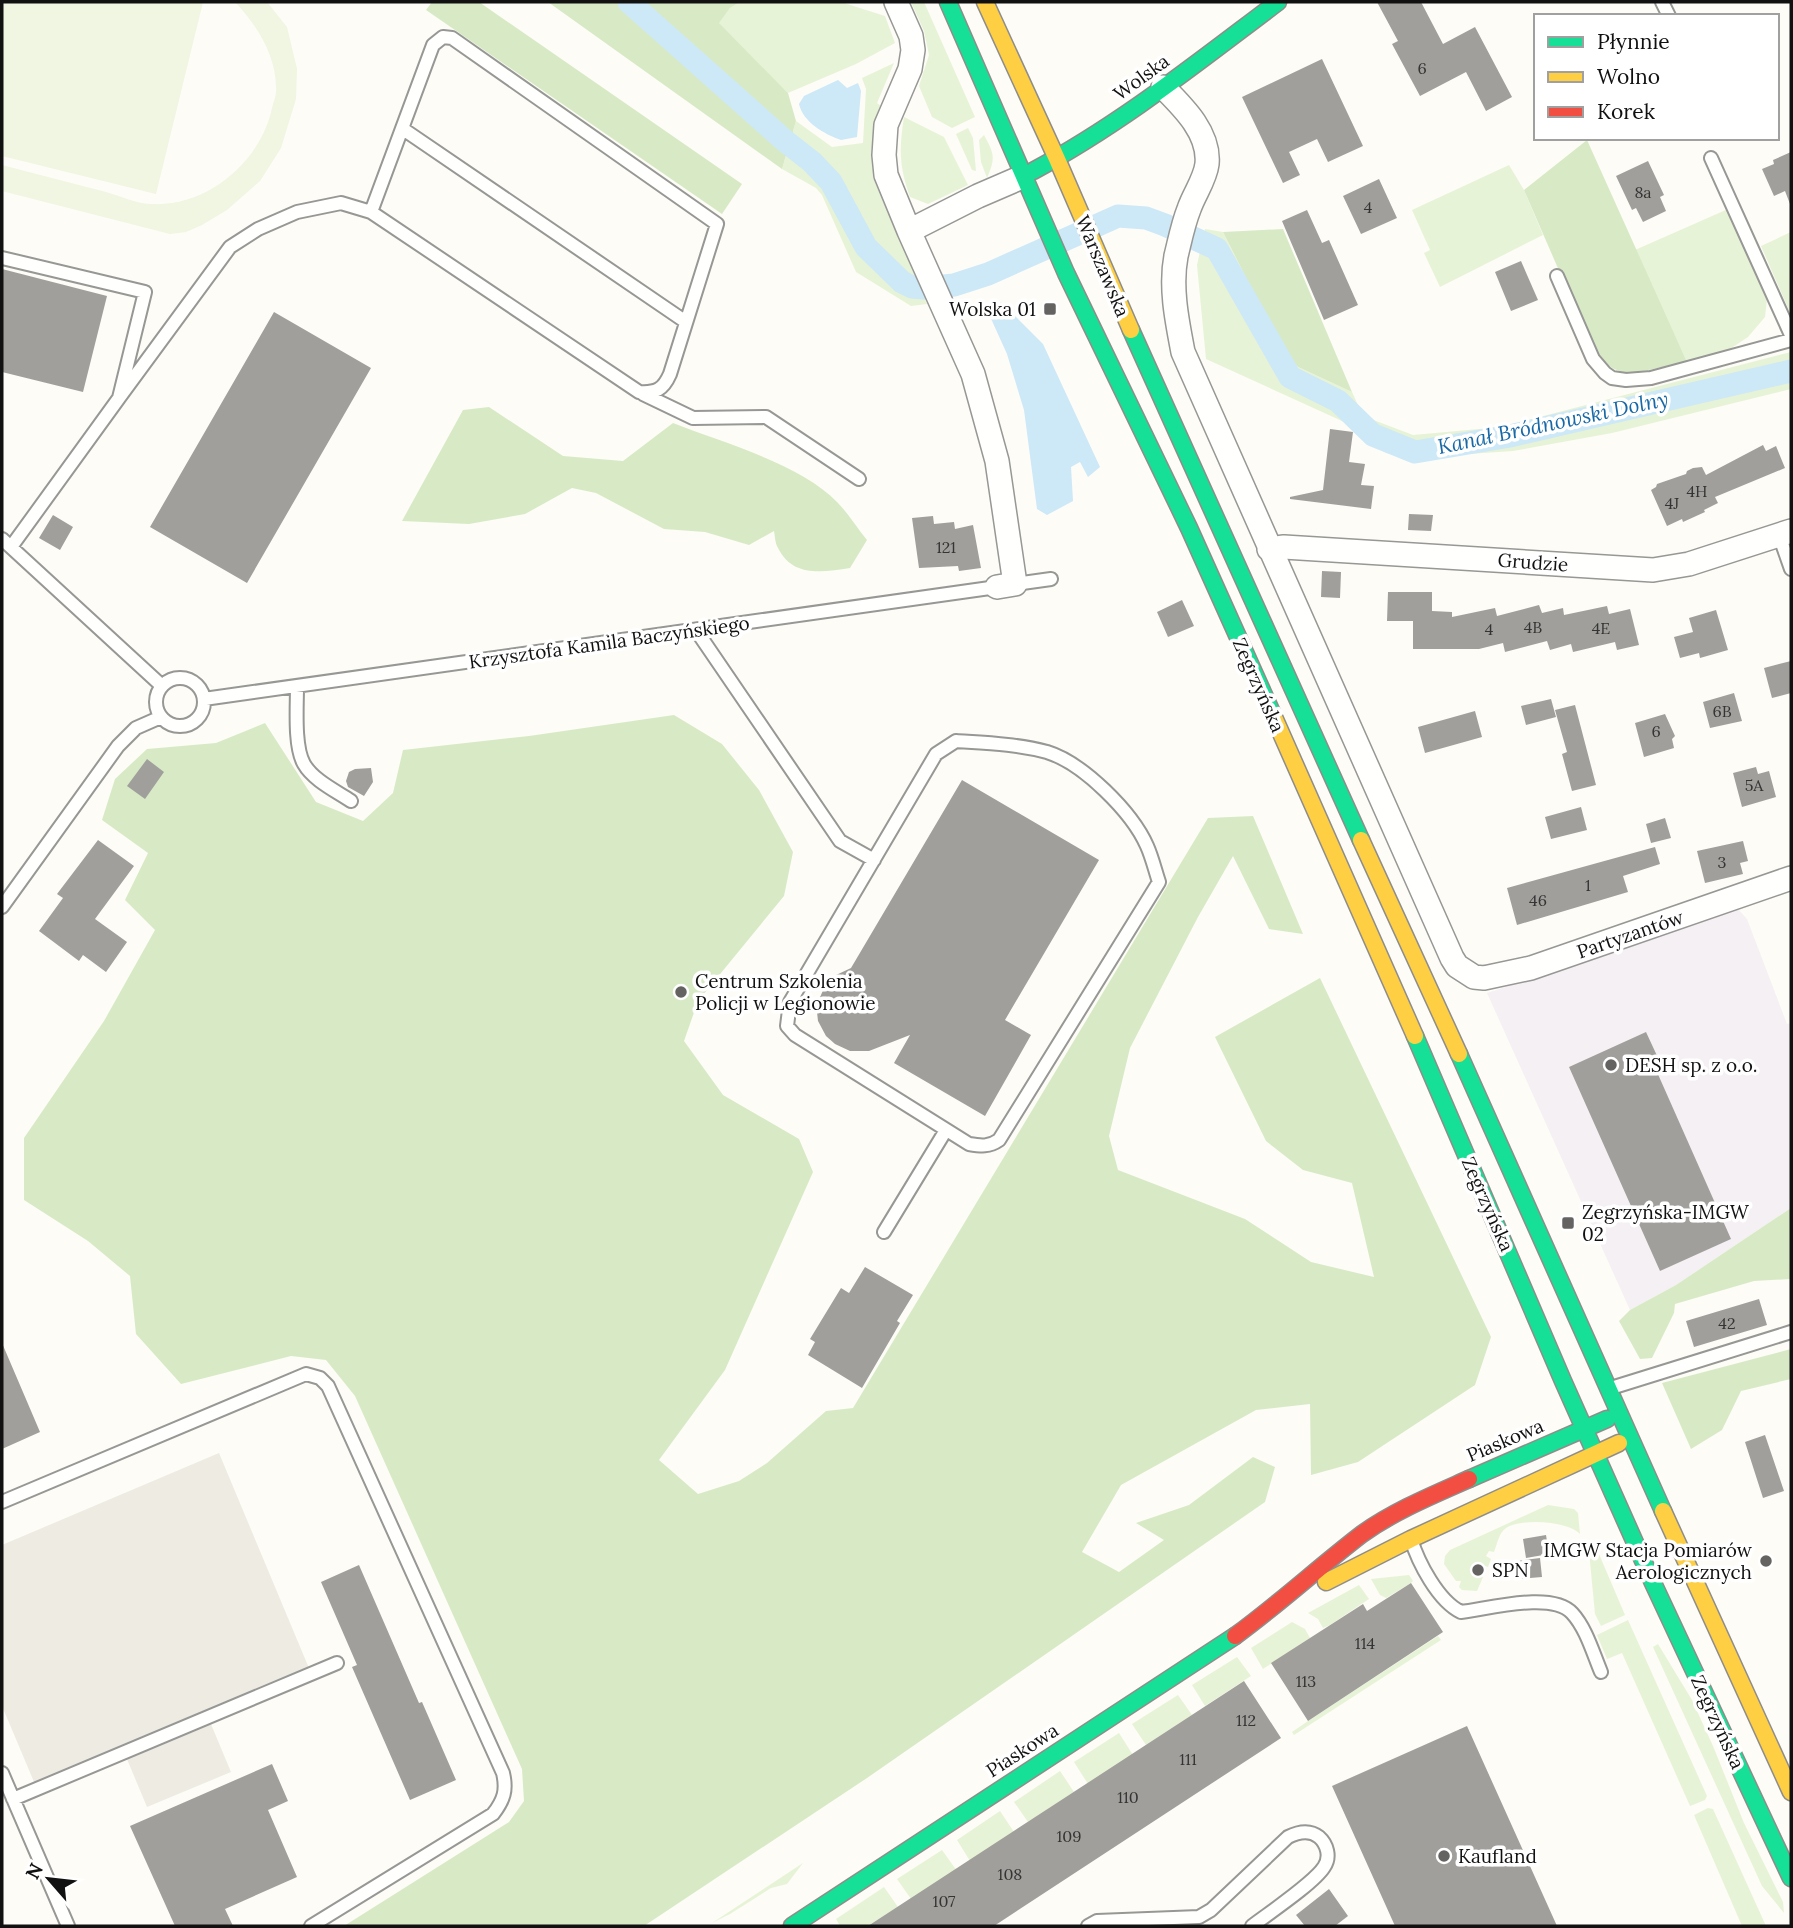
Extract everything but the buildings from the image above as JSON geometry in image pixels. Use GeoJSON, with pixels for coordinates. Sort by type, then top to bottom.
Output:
{"type":"FeatureCollection","features":[{"type":"Feature","properties":{"kind":"main road","name":"Warszawska"},"geometry":{"type":"LineString","coordinates":[[948,2],[1042,221],[1189,528]]}},
{"type":"Feature","properties":{"kind":"main road","name":"Warszawska"},"geometry":{"type":"LineString","coordinates":[[985,2],[1058,159],[1221,530]]}},
{"type":"Feature","properties":{"kind":"main road","name":"Wolska"},"geometry":{"type":"LineString","coordinates":[[1022,177],[1058,159],[1163,87],[1278,2]]}},
{"type":"Feature","properties":{"kind":"main road","name":"Zegrzyńska"},"geometry":{"type":"LineString","coordinates":[[1189,528],[1353,892],[1653,1583],[1791,1878]]}},
{"type":"Feature","properties":{"kind":"main road","name":"Zegrzyńska"},"geometry":{"type":"LineString","coordinates":[[1221,530],[1791,1792]]}},
{"type":"Feature","properties":{"kind":"main road","name":"Piaskowa"},"geometry":{"type":"LineString","coordinates":[[792,1926],[1172,1678],[1274,1608],[1364,1532],[1496,1466],[1619,1413]]}},
{"type":"Feature","properties":{"kind":"main road","name":"Piaskowa"},"geometry":{"type":"LineString","coordinates":[[1274,1608],[1411,1539],[1629,1438]]}},
{"type":"Feature","properties":{"kind":"street"},"geometry":{"type":"LineString","coordinates":[[896,2],[911,36],[913,50],[910,69],[886,125],[884,155],[890,186],[973,374],[997,461],[1006,586]]}},
{"type":"Feature","properties":{"kind":"street"},"geometry":{"type":"LineString","coordinates":[[1163,87],[1194,121],[1204,141],[1207,161],[1205,172],[1188,210],[1176,257],[1174,274],[1177,321],[1183,352],[1269,549]]}},
{"type":"Feature","properties":{"kind":"street"},"geometry":{"type":"LineString","coordinates":[[909,231],[1022,177]]}},
{"type":"Feature","properties":{"kind":"street","name":"Grudzie"},"geometry":{"type":"LineString","coordinates":[[1269,549],[1284,547],[1653,570],[1689,564],[1785,533]]}},
{"type":"Feature","properties":{"kind":"street","name":"Partyzantów"},"geometry":{"type":"LineString","coordinates":[[1269,549],[1452,958],[1457,966],[1468,973],[1484,978],[1531,968],[1791,878]]}},
{"type":"Feature","properties":{"kind":"street"},"geometry":{"type":"LineString","coordinates":[[1748,1701],[1791,1755]]}},
{"type":"Feature","properties":{"kind":"lane"},"geometry":{"type":"LineString","coordinates":[[371,212],[433,46],[443,37],[452,38],[717,224],[664,387],[654,393],[639,392]]}},
{"type":"Feature","properties":{"kind":"lane"},"geometry":{"type":"LineString","coordinates":[[403,129],[686,322]]}},
{"type":"Feature","properties":{"kind":"lane"},"geometry":{"type":"LineString","coordinates":[[1557,276],[1593,359],[1612,378],[1651,379],[1791,337],[1712,158]]}},
{"type":"Feature","properties":{"kind":"lane"},"geometry":{"type":"LineString","coordinates":[[162,686],[6,543],[119,398],[230,247],[258,229],[297,212],[341,203],[371,212],[639,392],[692,418],[766,416],[859,479]]}},
{"type":"Feature","properties":{"kind":"lane"},"geometry":{"type":"LineString","coordinates":[[2,258],[145,292],[119,398]]}},
{"type":"Feature","properties":{"kind":"lane"},"geometry":{"type":"LineString","coordinates":[[1785,533],[1791,569]]}},
{"type":"Feature","properties":{"kind":"lane","name":"Krzysztofa Kamila Baczyńskiego"},"geometry":{"type":"LineString","coordinates":[[204,699],[1051,579]]}},
{"type":"Feature","properties":{"kind":"lane"},"geometry":{"type":"LineString","coordinates":[[696,630],[839,841],[874,860]]}},
{"type":"Feature","properties":{"kind":"lane"},"geometry":{"type":"LineString","coordinates":[[175,678],[183,678],[197,685],[204,699],[200,716],[185,726],[176,726],[161,717],[156,701],[162,686],[175,678]]}},
{"type":"Feature","properties":{"kind":"lane"},"geometry":{"type":"LineString","coordinates":[[297,687],[299,751],[304,764],[351,801]]}},
{"type":"Feature","properties":{"kind":"lane"},"geometry":{"type":"LineString","coordinates":[[2,907],[118,746],[136,729],[161,717]]}},
{"type":"Feature","properties":{"kind":"lane"},"geometry":{"type":"LineString","coordinates":[[956,741],[1025,747],[1050,753],[1070,763],[1093,779],[1112,798],[1147,845],[1159,882],[999,1140],[991,1145],[969,1144],[795,1035],[788,1026],[790,1002],[874,860],[936,754],[956,741]]}},
{"type":"Feature","properties":{"kind":"lane"},"geometry":{"type":"LineString","coordinates":[[884,1232],[946,1130]]}},
{"type":"Feature","properties":{"kind":"lane"},"geometry":{"type":"LineString","coordinates":[[1608,1389],[1791,1332]]}},
{"type":"Feature","properties":{"kind":"lane"},"geometry":{"type":"LineString","coordinates":[[2,1502],[306,1374],[320,1378],[328,1386],[503,1773],[506,1785],[503,1801],[493,1814],[311,1926]]}},
{"type":"Feature","properties":{"kind":"lane"},"geometry":{"type":"LineString","coordinates":[[1400,1513],[1418,1560],[1452,1608],[1461,1612],[1540,1601],[1561,1604],[1577,1619],[1601,1672]]}},
{"type":"Feature","properties":{"kind":"lane"},"geometry":{"type":"LineString","coordinates":[[13,1798],[337,1663]]}},
{"type":"Feature","properties":{"kind":"lane"},"geometry":{"type":"LineString","coordinates":[[2,1773],[68,1926]]}},
{"type":"Feature","properties":{"kind":"lane"},"geometry":{"type":"LineString","coordinates":[[1088,1926],[1097,1921],[1199,1917],[1211,1910],[1287,1837],[1303,1832],[1316,1835],[1327,1849],[1325,1866],[1315,1877],[1252,1926]]}},
{"type":"Feature","properties":{"kind":"shaded area"},"geometry":{"type":"Polygon","coordinates":[[[1736,907],[1747,919],[1787,1024],[1791,1023],[1791,1208],[1676,1285],[1630,1310],[1487,993],[1617,951],[1736,907]]]}},
{"type":"Feature","properties":{"kind":"shaded area"},"geometry":{"type":"Polygon","coordinates":[[[219,1453],[311,1673],[208,1717],[231,1772],[147,1807],[124,1752],[37,1789],[2,1706],[2,1545],[219,1453]]]}},
{"type":"Feature","properties":{"kind":"green space"},"geometry":{"type":"Polygon","coordinates":[[[2,2],[203,2],[156,194],[2,156],[2,2]]]}},
{"type":"Feature","properties":{"kind":"green space"},"geometry":{"type":"Polygon","coordinates":[[[235,2],[267,2],[287,27],[297,69],[296,99],[281,148],[260,181],[227,210],[186,232],[170,234],[2,191],[2,165],[146,204],[173,203],[193,198],[229,177],[256,146],[266,127],[276,90],[269,52],[250,20],[235,2]]]}},
{"type":"Feature","properties":{"kind":"green space"},"geometry":{"type":"Polygon","coordinates":[[[432,2],[479,2],[742,184],[722,214],[426,10],[432,2]]]}},
{"type":"Feature","properties":{"kind":"green space"},"geometry":{"type":"Polygon","coordinates":[[[548,2],[740,2],[730,8],[719,23],[788,93],[796,121],[782,169],[548,2]]]}},
{"type":"Feature","properties":{"kind":"green space"},"geometry":{"type":"Polygon","coordinates":[[[740,2],[841,2],[885,16],[895,43],[856,64],[788,93],[718,23],[730,8],[740,2]]]}},
{"type":"Feature","properties":{"kind":"green space"},"geometry":{"type":"Polygon","coordinates":[[[911,2],[924,2],[975,117],[952,128],[932,117],[919,86],[929,55],[924,31],[911,2]]]}},
{"type":"Feature","properties":{"kind":"green space"},"geometry":{"type":"Polygon","coordinates":[[[894,63],[877,103],[881,106],[875,123],[871,153],[874,180],[927,304],[911,306],[856,272],[822,195],[816,188],[782,169],[796,121],[832,147],[863,143],[866,89],[862,78],[894,63]]]}},
{"type":"Feature","properties":{"kind":"green space"},"geometry":{"type":"Polygon","coordinates":[[[904,117],[944,137],[968,185],[928,204],[910,197],[901,157],[904,117]]]}},
{"type":"Feature","properties":{"kind":"green space"},"geometry":{"type":"Polygon","coordinates":[[[968,128],[973,138],[976,171],[972,170],[956,134],[968,128]]]}},
{"type":"Feature","properties":{"kind":"green space"},"geometry":{"type":"Polygon","coordinates":[[[984,135],[993,156],[987,178],[981,162],[979,140],[984,135]]]}},
{"type":"Feature","properties":{"kind":"green space"},"geometry":{"type":"Polygon","coordinates":[[[1587,140],[1687,362],[1629,374],[1605,363],[1593,349],[1524,190],[1587,140]]]}},
{"type":"Feature","properties":{"kind":"green space"},"geometry":{"type":"Polygon","coordinates":[[[1509,165],[1524,190],[1543,235],[1440,287],[1424,253],[1430,250],[1412,210],[1509,165]]]}},
{"type":"Feature","properties":{"kind":"green space"},"geometry":{"type":"Polygon","coordinates":[[[1728,209],[1767,299],[1765,317],[1748,337],[1727,351],[1687,362],[1635,250],[1728,209]]]}},
{"type":"Feature","properties":{"kind":"green space"},"geometry":{"type":"Polygon","coordinates":[[[1205,229],[1223,232],[1286,357],[1298,367],[1352,392],[1363,416],[1413,435],[1501,427],[1791,352],[1791,389],[1612,433],[1513,451],[1410,458],[1386,453],[1353,432],[1353,426],[1206,359],[1197,265],[1205,229]]]}},
{"type":"Feature","properties":{"kind":"green space"},"geometry":{"type":"Polygon","coordinates":[[[1283,229],[1352,392],[1298,367],[1286,357],[1223,232],[1283,229]]]}},
{"type":"Feature","properties":{"kind":"green space"},"geometry":{"type":"Polygon","coordinates":[[[1791,232],[1791,315],[1761,246],[1791,232]]]}},
{"type":"Feature","properties":{"kind":"green space"},"geometry":{"type":"Polygon","coordinates":[[[489,407],[563,456],[623,461],[673,423],[759,455],[803,476],[837,502],[867,540],[850,568],[810,571],[800,569],[784,558],[777,546],[774,531],[749,545],[705,532],[664,529],[596,493],[572,488],[525,514],[469,524],[402,521],[463,410],[489,407]]]}},
{"type":"Feature","properties":{"kind":"green space"},"geometry":{"type":"Polygon","coordinates":[[[674,715],[722,744],[759,790],[793,852],[784,896],[698,1001],[684,1041],[723,1095],[799,1139],[813,1172],[725,1370],[659,1460],[698,1494],[739,1481],[767,1463],[826,1411],[853,1408],[1208,818],[1253,816],[1303,934],[1269,929],[1233,856],[1130,1048],[1109,1136],[1118,1170],[1245,1219],[1311,1262],[1374,1277],[1352,1183],[1303,1170],[1266,1141],[1215,1037],[1320,978],[1491,1337],[1475,1385],[1358,1462],[1311,1475],[1310,1404],[1256,1410],[1121,1485],[1082,1552],[1119,1572],[1164,1540],[1136,1523],[1189,1505],[1253,1457],[1275,1467],[1265,1502],[867,1778],[644,1926],[344,1926],[509,1822],[524,1801],[522,1769],[355,1396],[326,1360],[291,1356],[181,1384],[136,1334],[130,1276],[88,1241],[24,1200],[24,1138],[104,1021],[155,930],[125,900],[148,853],[102,820],[115,779],[147,749],[216,743],[265,723],[316,802],[363,821],[393,793],[403,750],[529,736],[674,715]]]}},
{"type":"Feature","properties":{"kind":"green space"},"geometry":{"type":"Polygon","coordinates":[[[1791,1208],[1791,1279],[1754,1281],[1675,1304],[1674,1313],[1652,1358],[1640,1359],[1619,1321],[1630,1310],[1676,1285],[1791,1208]]]}},
{"type":"Feature","properties":{"kind":"green space"},"geometry":{"type":"Polygon","coordinates":[[[1791,1349],[1791,1379],[1741,1391],[1722,1430],[1691,1449],[1662,1383],[1791,1349]]]}},
{"type":"Feature","properties":{"kind":"green space"},"geometry":{"type":"Polygon","coordinates":[[[1548,1505],[1574,1509],[1578,1513],[1580,1534],[1565,1526],[1544,1522],[1522,1523],[1506,1528],[1494,1552],[1489,1551],[1486,1556],[1491,1559],[1488,1567],[1477,1563],[1473,1573],[1483,1577],[1477,1591],[1462,1590],[1459,1587],[1461,1581],[1456,1581],[1444,1564],[1445,1556],[1450,1550],[1548,1505]]]}},
{"type":"Feature","properties":{"kind":"green space"},"geometry":{"type":"Polygon","coordinates":[[[1588,1541],[1596,1547],[1625,1615],[1601,1626],[1595,1614],[1588,1541]]]}},
{"type":"Feature","properties":{"kind":"green space"},"geometry":{"type":"Polygon","coordinates":[[[1409,1575],[1413,1581],[1411,1583],[1386,1598],[1380,1595],[1371,1579],[1409,1575]]]}},
{"type":"Feature","properties":{"kind":"green space"},"geometry":{"type":"Polygon","coordinates":[[[1359,1585],[1369,1599],[1330,1625],[1323,1628],[1318,1619],[1308,1613],[1359,1585]]]}},
{"type":"Feature","properties":{"kind":"green space"},"geometry":{"type":"Polygon","coordinates":[[[1628,1620],[1707,1796],[1705,1800],[1690,1806],[1622,1653],[1607,1659],[1597,1635],[1628,1620]]]}},
{"type":"Feature","properties":{"kind":"green space"},"geometry":{"type":"Polygon","coordinates":[[[1292,1622],[1305,1629],[1310,1638],[1263,1669],[1251,1648],[1292,1622]]]}},
{"type":"Feature","properties":{"kind":"green space"},"geometry":{"type":"Polygon","coordinates":[[[1438,1636],[1441,1640],[1294,1735],[1292,1732],[1438,1636]]]}},
{"type":"Feature","properties":{"kind":"green space"},"geometry":{"type":"Polygon","coordinates":[[[1658,1644],[1692,1700],[1744,1823],[1783,1902],[1784,1913],[1762,1886],[1653,1647],[1658,1644]]]}},
{"type":"Feature","properties":{"kind":"green space"},"geometry":{"type":"Polygon","coordinates":[[[1237,1657],[1251,1676],[1205,1706],[1192,1685],[1237,1657]]]}},
{"type":"Feature","properties":{"kind":"green space"},"geometry":{"type":"Polygon","coordinates":[[[1178,1695],[1192,1715],[1146,1745],[1132,1724],[1178,1695]]]}},
{"type":"Feature","properties":{"kind":"green space"},"geometry":{"type":"Polygon","coordinates":[[[1119,1733],[1133,1755],[1088,1784],[1074,1762],[1119,1733]]]}},
{"type":"Feature","properties":{"kind":"green space"},"geometry":{"type":"Polygon","coordinates":[[[1060,1771],[1074,1792],[1028,1822],[1014,1802],[1060,1771]]]}},
{"type":"Feature","properties":{"kind":"green space"},"geometry":{"type":"Polygon","coordinates":[[[1708,1808],[1713,1809],[1766,1926],[1742,1926],[1694,1815],[1708,1808]]]}},
{"type":"Feature","properties":{"kind":"green space"},"geometry":{"type":"Polygon","coordinates":[[[1000,1811],[1014,1832],[970,1861],[957,1840],[1000,1811]]]}},
{"type":"Feature","properties":{"kind":"green space"},"geometry":{"type":"Polygon","coordinates":[[[942,1850],[957,1871],[911,1899],[897,1879],[942,1850]]]}},
{"type":"Feature","properties":{"kind":"green space"},"geometry":{"type":"Polygon","coordinates":[[[803,1863],[787,1884],[771,1888],[712,1923],[803,1863]]]}},
{"type":"Feature","properties":{"kind":"green space"},"geometry":{"type":"Polygon","coordinates":[[[884,1887],[898,1907],[868,1926],[840,1926],[836,1919],[884,1887]]]}},
{"type":"Feature","properties":{"kind":"water"},"geometry":{"type":"Polygon","coordinates":[[[838,80],[847,88],[858,83],[861,91],[857,137],[841,140],[821,131],[805,116],[799,104],[804,96],[838,80]]]}},
{"type":"Feature","properties":{"kind":"water"},"geometry":{"type":"Polygon","coordinates":[[[1001,302],[1043,344],[1100,467],[1088,477],[1080,462],[1071,467],[1073,501],[1047,515],[1037,509],[1024,410],[1007,354],[988,312],[1001,302]]]}},
{"type":"Feature","properties":{"kind":"waterway","name":"Kanał Bródnowski Dolny"},"geometry":{"type":"LineString","coordinates":[[629,2],[812,162],[831,182],[866,247],[902,282],[912,287],[924,288],[954,285],[988,274],[1118,216],[1146,218],[1217,249],[1290,377],[1338,401],[1373,435],[1415,452],[1510,436],[1791,371]]}},
{"type":"Feature","properties":{"kind":"traffic: fast"},"geometry":{"type":"LineString","coordinates":[[948,2],[1066,273],[1189,528],[1273,715]]}},
{"type":"Feature","properties":{"kind":"traffic: fast"},"geometry":{"type":"LineString","coordinates":[[1033,171],[1128,113],[1278,2]]}},
{"type":"Feature","properties":{"kind":"traffic: fast"},"geometry":{"type":"LineString","coordinates":[[1131,330],[1361,840]]}},
{"type":"Feature","properties":{"kind":"traffic: fast"},"geometry":{"type":"LineString","coordinates":[[1415,1036],[1653,1583],[1791,1878]]}},
{"type":"Feature","properties":{"kind":"traffic: fast"},"geometry":{"type":"LineString","coordinates":[[1459,1054],[1663,1511]]}},
{"type":"Feature","properties":{"kind":"traffic: fast"},"geometry":{"type":"LineString","coordinates":[[1469,1479],[1607,1419]]}},
{"type":"Feature","properties":{"kind":"traffic: fast"},"geometry":{"type":"LineString","coordinates":[[792,1926],[1235,1636]]}},
{"type":"Feature","properties":{"kind":"traffic: slow"},"geometry":{"type":"LineString","coordinates":[[985,2],[1131,330]]}},
{"type":"Feature","properties":{"kind":"traffic: slow"},"geometry":{"type":"LineString","coordinates":[[1273,715],[1415,1036]]}},
{"type":"Feature","properties":{"kind":"traffic: slow"},"geometry":{"type":"LineString","coordinates":[[1361,840],[1459,1054]]}},
{"type":"Feature","properties":{"kind":"traffic: slow"},"geometry":{"type":"LineString","coordinates":[[1326,1582],[1411,1539],[1619,1443]]}},
{"type":"Feature","properties":{"kind":"traffic: slow"},"geometry":{"type":"LineString","coordinates":[[1663,1511],[1791,1792]]}},
{"type":"Feature","properties":{"kind":"traffic: jam"},"geometry":{"type":"LineString","coordinates":[[1235,1636],[1362,1534],[1414,1504],[1469,1479]]}},
{"type":"Feature","properties":{"kind":"place","name":"Wolska 01"},"geometry":{"type":"Point","coordinates":[1050,309]}},
{"type":"Feature","properties":{"kind":"place","name":"Centrum Szkolenia Policji w Legionowie"},"geometry":{"type":"Point","coordinates":[681,992]}},
{"type":"Feature","properties":{"kind":"place","name":"DESH sp. z o.o."},"geometry":{"type":"Point","coordinates":[1611,1065]}},
{"type":"Feature","properties":{"kind":"place","name":"Zegrzyńska-IMGW 02"},"geometry":{"type":"Point","coordinates":[1568,1223]}},
{"type":"Feature","properties":{"kind":"place","name":"IMGW Stacja Pomiarów Aerologicznych"},"geometry":{"type":"Point","coordinates":[1766,1561]}},
{"type":"Feature","properties":{"kind":"place","name":"SPN"},"geometry":{"type":"Point","coordinates":[1478,1570]}},
{"type":"Feature","properties":{"kind":"place","name":"Kaufland"},"geometry":{"type":"Point","coordinates":[1444,1856]}}]}
